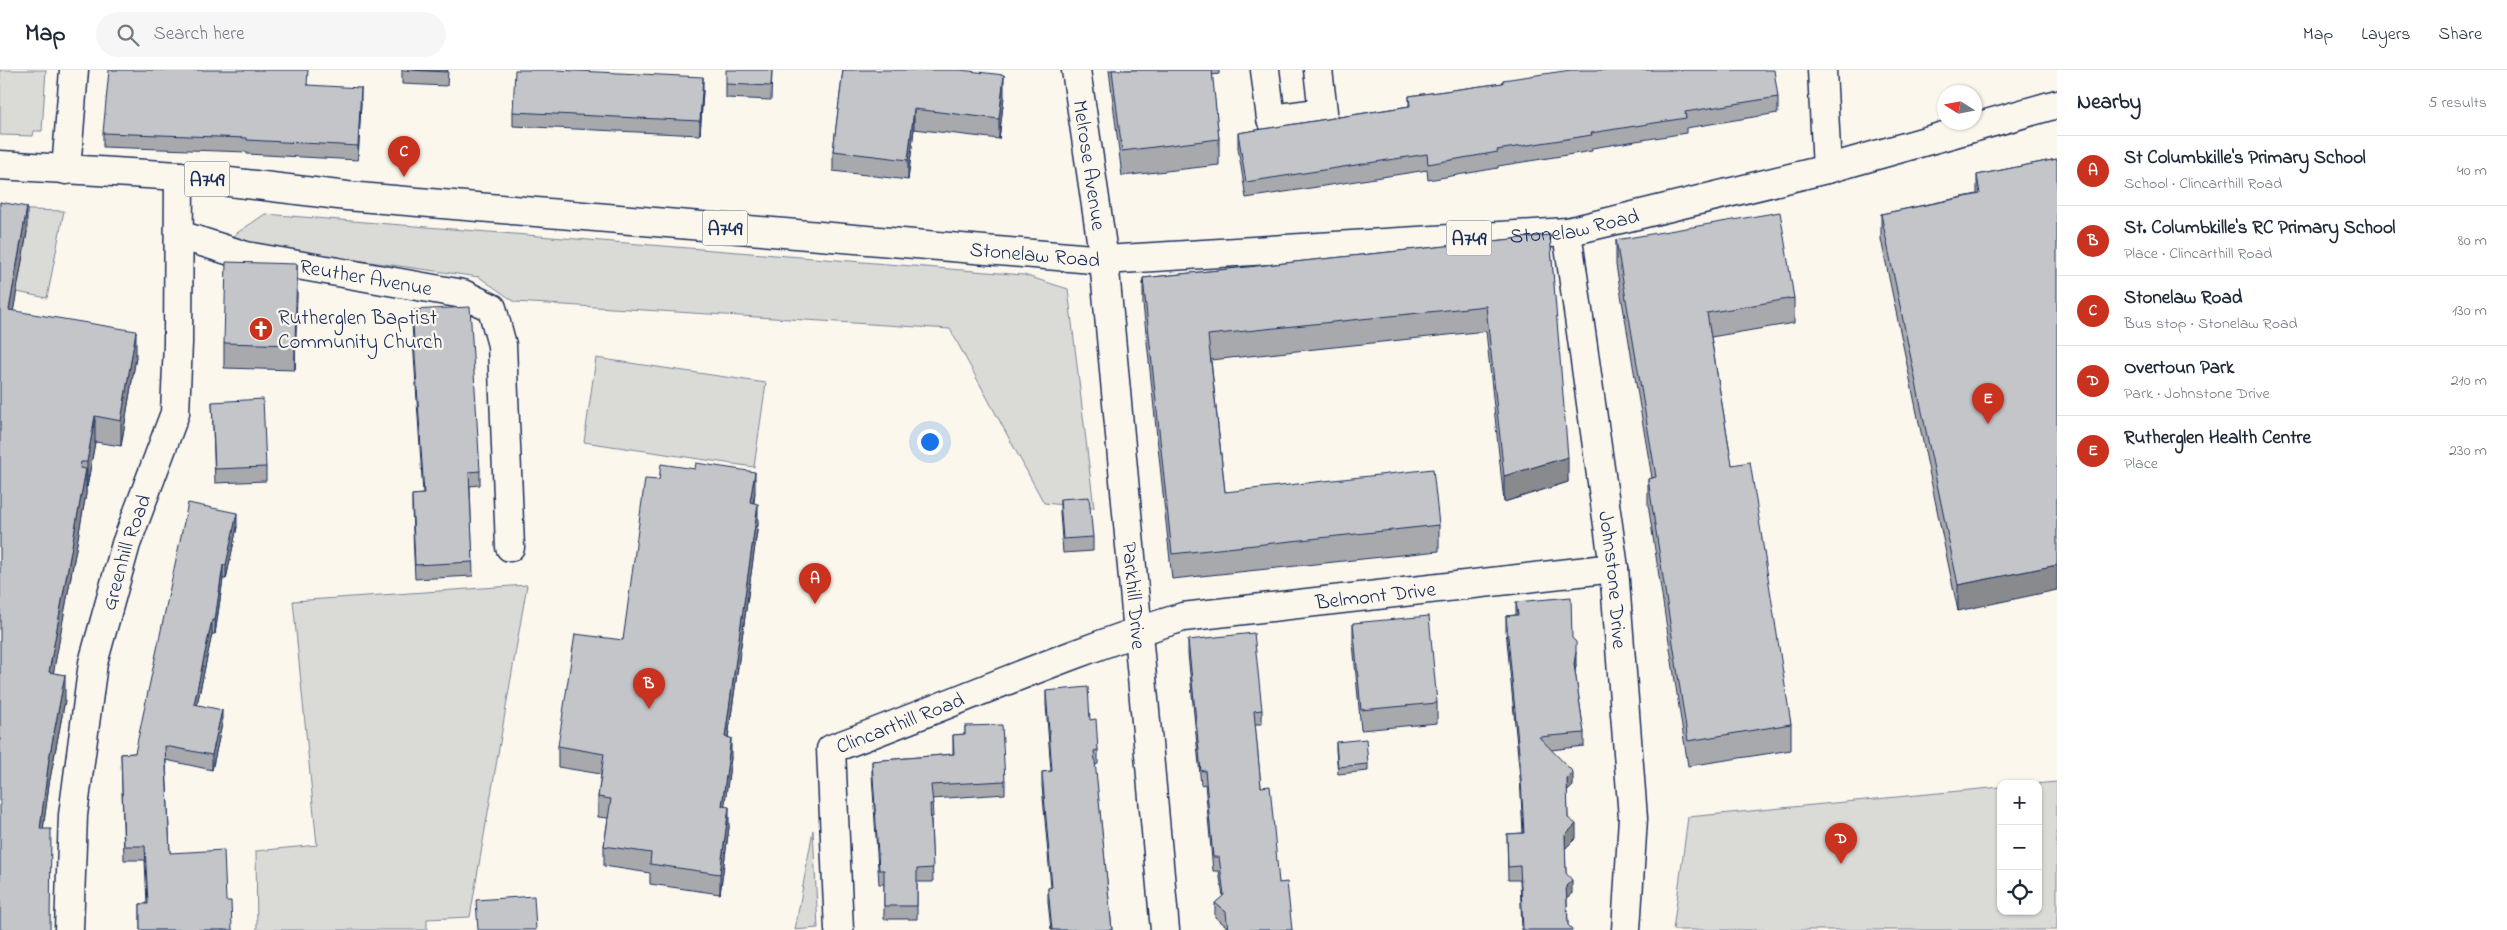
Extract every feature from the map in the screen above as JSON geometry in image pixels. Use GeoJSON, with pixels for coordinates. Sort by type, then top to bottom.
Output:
{"type":"FeatureCollection","features":[{"type":"Feature","properties":{"kind":"street"},"geometry":{"type":"LineString","coordinates":[[66,170],[74,70]]}},
{"type":"Feature","properties":{"kind":"street","name":"Melrose Avenue"},"geometry":{"type":"LineString","coordinates":[[1076,70],[1104,260]]}},
{"type":"Feature","properties":{"kind":"street"},"geometry":{"type":"LineString","coordinates":[[1265,70],[1271,119],[1323,112],[1318,70]]}},
{"type":"Feature","properties":{"kind":"street"},"geometry":{"type":"LineString","coordinates":[[1822,70],[1827,169]]}},
{"type":"Feature","properties":{"kind":"street","name":"Stonelaw Road"},"geometry":{"type":"LineString","coordinates":[[0,165],[179,176],[347,196],[1104,260],[1567,232],[1827,169],[2057,104]]}},
{"type":"Feature","properties":{"kind":"street","name":"Greenhill Road"},"geometry":{"type":"LineString","coordinates":[[69,930],[73,815],[93,663],[126,544],[175,413],[180,235],[179,176]]}},
{"type":"Feature","properties":{"kind":"street","name":"Johnstone Drive"},"geometry":{"type":"LineString","coordinates":[[1567,232],[1614,568],[1633,818],[1626,930]]}},
{"type":"Feature","properties":{"kind":"street","name":"Reuther Avenue"},"geometry":{"type":"LineString","coordinates":[[180,235],[246,256],[463,294],[492,308],[502,344],[510,547]]}},
{"type":"Feature","properties":{"kind":"street","name":"Parkhill Drive"},"geometry":{"type":"LineString","coordinates":[[1104,260],[1165,930]]}},
{"type":"Feature","properties":{"kind":"street","name":"Belmont Drive"},"geometry":{"type":"LineString","coordinates":[[1138,631],[1182,617],[1614,568]]}},
{"type":"Feature","properties":{"kind":"street","name":"Clincarthill Road"},"geometry":{"type":"LineString","coordinates":[[839,930],[831,749],[917,718],[1138,631]]}},
{"type":"Feature","properties":{"kind":"shaded area"},"geometry":{"type":"Polygon","coordinates":[[[0,70],[46,70],[42,131],[34,131],[33,136],[0,135],[0,70]]]}},
{"type":"Feature","properties":{"kind":"shaded area"},"geometry":{"type":"Polygon","coordinates":[[[0,209],[64,211],[47,298],[17,292],[0,209]]]}},
{"type":"Feature","properties":{"kind":"shaded area"},"geometry":{"type":"Polygon","coordinates":[[[265,214],[1024,275],[1068,289],[1094,508],[1044,503],[950,329],[515,302],[479,277],[247,245],[234,235],[265,214]]]}},
{"type":"Feature","properties":{"kind":"shaded area"},"geometry":{"type":"Polygon","coordinates":[[[596,358],[766,383],[754,467],[584,442],[596,358]]]}},
{"type":"Feature","properties":{"kind":"shaded area"},"geometry":{"type":"Polygon","coordinates":[[[527,585],[470,917],[427,919],[427,930],[257,930],[256,851],[317,845],[293,601],[527,585]]]}},
{"type":"Feature","properties":{"kind":"shaded area"},"geometry":{"type":"Polygon","coordinates":[[[2057,782],[2057,930],[1673,930],[1688,817],[1997,787],[1997,915],[2042,915],[2042,783],[2057,782]]]}},
{"type":"Feature","properties":{"kind":"shaded area"},"geometry":{"type":"Polygon","coordinates":[[[813,830],[818,928],[795,930],[813,830]]]}},
{"type":"Feature","properties":{"kind":"building"},"geometry":{"type":"Polygon","coordinates":[[[109,70],[308,70],[307,85],[361,88],[358,146],[247,140],[247,138],[103,133],[109,70]]]}},
{"type":"Feature","properties":{"kind":"building"},"geometry":{"type":"Polygon","coordinates":[[[407,70],[447,70],[447,72],[407,70]]]}},
{"type":"Feature","properties":{"kind":"building"},"geometry":{"type":"Polygon","coordinates":[[[515,70],[556,70],[703,77],[700,121],[513,112],[515,70]]]}},
{"type":"Feature","properties":{"kind":"building"},"geometry":{"type":"Polygon","coordinates":[[[726,70],[772,70],[771,86],[726,84],[726,70]]]}},
{"type":"Feature","properties":{"kind":"building"},"geometry":{"type":"Polygon","coordinates":[[[843,70],[960,70],[1004,75],[999,119],[914,109],[908,160],[833,151],[843,70]]]}},
{"type":"Feature","properties":{"kind":"building"},"geometry":{"type":"Polygon","coordinates":[[[1112,70],[1212,70],[1219,139],[1122,151],[1112,70]]]}},
{"type":"Feature","properties":{"kind":"building"},"geometry":{"type":"Polygon","coordinates":[[[1571,70],[1774,70],[1778,97],[1685,112],[1686,118],[1591,133],[1592,135],[1497,150],[1498,152],[1428,164],[1427,154],[1246,182],[1238,133],[1410,106],[1409,96],[1503,83],[1503,80],[1571,70]]]}},
{"type":"Feature","properties":{"kind":"building"},"geometry":{"type":"Polygon","coordinates":[[[2057,159],[2057,565],[1958,585],[1881,214],[1980,194],[1977,175],[2057,159]]]}},
{"type":"Feature","properties":{"kind":"building"},"geometry":{"type":"Polygon","coordinates":[[[0,202],[27,207],[9,310],[136,331],[121,421],[95,416],[87,462],[81,462],[80,468],[86,469],[49,672],[65,675],[49,759],[40,829],[51,829],[50,930],[0,930],[0,202]]]}},
{"type":"Feature","properties":{"kind":"building"},"geometry":{"type":"Polygon","coordinates":[[[1780,212],[1794,298],[1707,313],[1732,465],[1750,462],[1791,724],[1688,741],[1648,479],[1656,477],[1616,240],[1780,212]]]}},
{"type":"Feature","properties":{"kind":"building"},"geometry":{"type":"Polygon","coordinates":[[[1550,235],[1568,457],[1504,476],[1486,306],[1208,335],[1225,492],[1433,469],[1439,525],[1172,554],[1143,278],[1550,235]]]}},
{"type":"Feature","properties":{"kind":"building","name":"Rutherglen Baptist Community Church"},"geometry":{"type":"Polygon","coordinates":[[[226,262],[297,264],[295,345],[224,343],[226,262]]]}},
{"type":"Feature","properties":{"kind":"building"},"geometry":{"type":"Polygon","coordinates":[[[470,307],[480,471],[469,472],[473,562],[415,565],[412,495],[424,494],[412,310],[470,307]]]}},
{"type":"Feature","properties":{"kind":"building"},"geometry":{"type":"Polygon","coordinates":[[[263,399],[266,467],[215,469],[212,402],[263,399]]]}},
{"type":"Feature","properties":{"kind":"building"},"geometry":{"type":"Polygon","coordinates":[[[696,463],[755,472],[750,502],[758,504],[725,737],[731,738],[722,806],[729,807],[720,874],[650,864],[651,853],[604,846],[611,799],[598,797],[604,754],[558,746],[575,634],[623,640],[645,479],[659,480],[661,464],[695,469],[696,463]]]}},
{"type":"Feature","properties":{"kind":"building"},"geometry":{"type":"Polygon","coordinates":[[[1089,497],[1093,537],[1063,539],[1060,499],[1089,497]]]}},
{"type":"Feature","properties":{"kind":"building"},"geometry":{"type":"Polygon","coordinates":[[[188,503],[237,513],[226,565],[223,565],[215,620],[212,620],[194,704],[222,710],[212,755],[165,746],[170,853],[224,850],[226,901],[231,901],[232,930],[140,930],[140,904],[148,904],[145,846],[124,846],[121,754],[135,753],[188,503]]]}},
{"type":"Feature","properties":{"kind":"building"},"geometry":{"type":"Polygon","coordinates":[[[1571,597],[1572,638],[1576,642],[1574,664],[1584,733],[1539,737],[1573,772],[1567,778],[1568,818],[1576,824],[1565,835],[1566,873],[1572,880],[1566,886],[1568,925],[1573,930],[1523,930],[1520,866],[1508,867],[1507,834],[1524,833],[1520,763],[1506,616],[1518,615],[1516,602],[1571,597]]]}},
{"type":"Feature","properties":{"kind":"building"},"geometry":{"type":"Polygon","coordinates":[[[1429,616],[1437,703],[1361,710],[1353,623],[1429,616]]]}},
{"type":"Feature","properties":{"kind":"building"},"geometry":{"type":"Polygon","coordinates":[[[1254,633],[1262,710],[1254,711],[1261,787],[1270,786],[1279,883],[1287,882],[1292,930],[1228,930],[1226,912],[1215,903],[1224,895],[1219,857],[1213,857],[1205,770],[1201,771],[1188,640],[1254,633]]]}},
{"type":"Feature","properties":{"kind":"building"},"geometry":{"type":"Polygon","coordinates":[[[1088,687],[1090,720],[1096,719],[1098,750],[1094,751],[1112,930],[1052,930],[1048,888],[1052,887],[1042,772],[1052,771],[1046,691],[1088,687]]]}},
{"type":"Feature","properties":{"kind":"building"},"geometry":{"type":"Polygon","coordinates":[[[1002,725],[1005,781],[931,785],[933,804],[930,804],[933,868],[917,869],[917,906],[884,906],[884,870],[879,870],[872,761],[954,754],[953,735],[965,734],[965,726],[1002,725]]]}},
{"type":"Feature","properties":{"kind":"building"},"geometry":{"type":"Polygon","coordinates":[[[1366,739],[1368,764],[1338,767],[1336,742],[1366,739]]]}},
{"type":"Feature","properties":{"kind":"building"},"geometry":{"type":"Polygon","coordinates":[[[534,896],[536,930],[478,930],[476,900],[534,896]]]}},
{"type":"Feature","properties":{"kind":"place","name":"Stonelaw Road"},"geometry":{"type":"Point","coordinates":[404,177]}},
{"type":"Feature","properties":{"kind":"place","name":"Rutherglen Baptist Community Church"},"geometry":{"type":"Point","coordinates":[261,329]}},
{"type":"Feature","properties":{"kind":"place","name":"Rutherglen Health Centre"},"geometry":{"type":"Point","coordinates":[1988,424]}},
{"type":"Feature","properties":{"kind":"place","name":"St Columbkille's Primary School"},"geometry":{"type":"Point","coordinates":[815,604]}},
{"type":"Feature","properties":{"kind":"place","name":"St. Columbkille's RC Primary School"},"geometry":{"type":"Point","coordinates":[649,709]}},
{"type":"Feature","properties":{"kind":"place","name":"Overtoun Park"},"geometry":{"type":"Point","coordinates":[1841,864]}}]}
